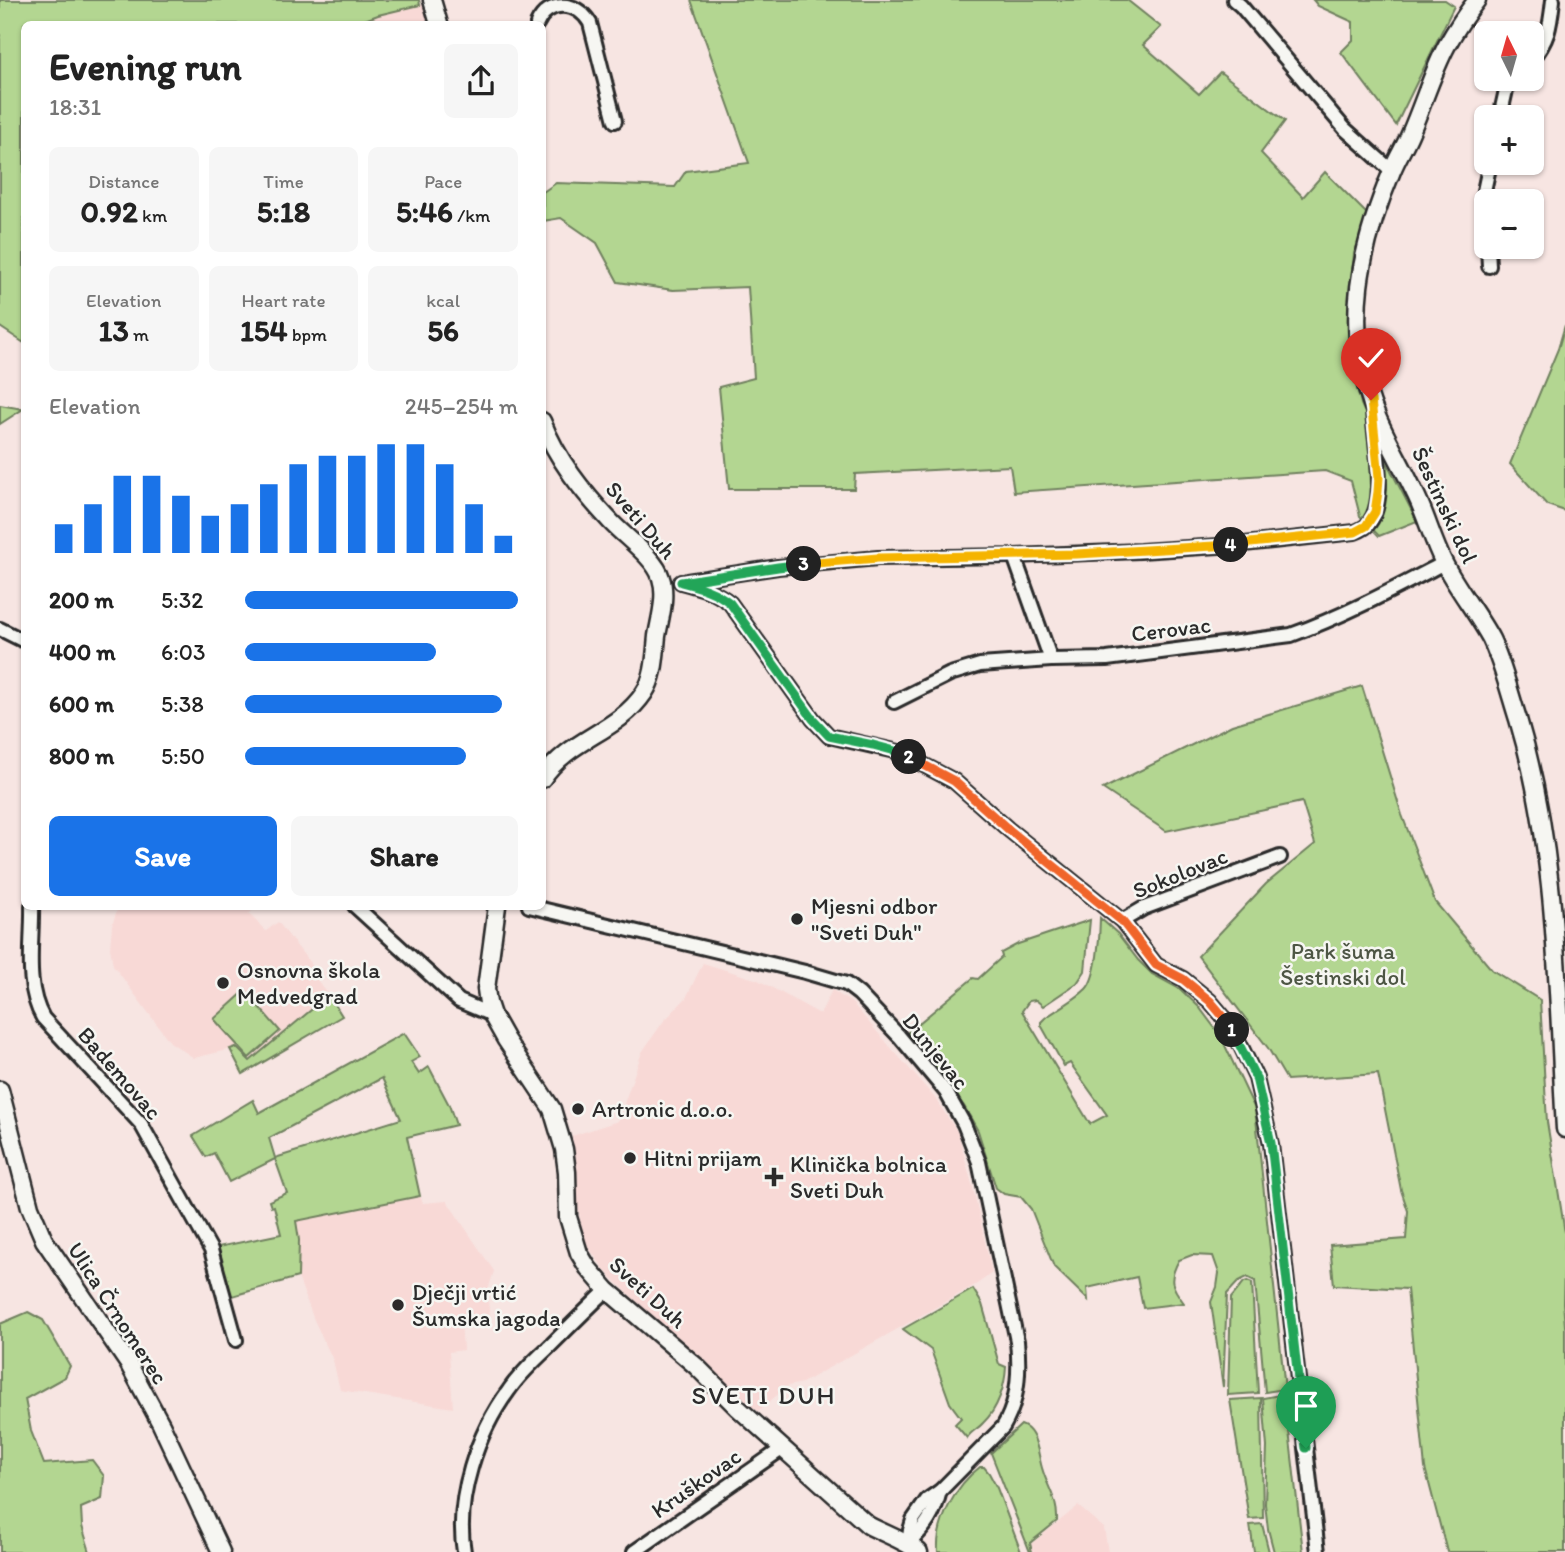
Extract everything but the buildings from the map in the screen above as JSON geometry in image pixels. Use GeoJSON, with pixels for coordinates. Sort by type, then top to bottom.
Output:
{"type":"FeatureCollection","features":[{"type":"Feature","properties":{"kind":"street"},"geometry":{"type":"LineString","coordinates":[[432,0],[438,21]]}},
{"type":"Feature","properties":{"kind":"street"},"geometry":{"type":"LineString","coordinates":[[1234,0],[1345,130],[1392,171]]}},
{"type":"Feature","properties":{"kind":"street","name":"Šestinski dol"},"geometry":{"type":"LineString","coordinates":[[1477,0],[1446,46],[1392,171],[1370,231],[1359,278],[1358,351],[1373,407],[1416,495],[1444,563],[1493,642],[1518,721],[1536,798],[1551,893],[1565,1129]]}},
{"type":"Feature","properties":{"kind":"street"},"geometry":{"type":"LineString","coordinates":[[1544,43],[1550,28],[1553,0]]}},
{"type":"Feature","properties":{"kind":"street"},"geometry":{"type":"LineString","coordinates":[[538,21],[543,12],[556,5],[572,6],[581,10],[590,23],[615,121]]}},
{"type":"Feature","properties":{"kind":"street"},"geometry":{"type":"LineString","coordinates":[[1489,259],[1489,266]]}},
{"type":"Feature","properties":{"kind":"street"},"geometry":{"type":"LineString","coordinates":[[663,586],[778,567],[878,558],[1140,551],[1235,545],[1355,532],[1366,526],[1375,512],[1378,492],[1373,407]]}},
{"type":"Feature","properties":{"kind":"street","name":"Sveti Duh"},"geometry":{"type":"LineString","coordinates":[[546,430],[569,472],[612,524],[636,545],[656,568],[661,577],[664,594],[651,679],[644,693],[626,713],[571,748],[546,773]]}},
{"type":"Feature","properties":{"kind":"street"},"geometry":{"type":"LineString","coordinates":[[1014,556],[1051,660]]}},
{"type":"Feature","properties":{"kind":"street","name":"Cerovac"},"geometry":{"type":"LineString","coordinates":[[894,702],[950,674],[980,665],[1107,659],[1291,635],[1380,596],[1444,563]]}},
{"type":"Feature","properties":{"kind":"street","name":"Sokolovac"},"geometry":{"type":"LineString","coordinates":[[681,582],[706,588],[730,603],[813,719],[829,736],[899,752],[954,781],[1008,829],[1122,921],[1144,908],[1280,857]]}},
{"type":"Feature","properties":{"kind":"street"},"geometry":{"type":"LineString","coordinates":[[0,629],[21,640]]}},
{"type":"Feature","properties":{"kind":"street","name":"Bademovac"},"geometry":{"type":"LineString","coordinates":[[32,910],[31,969],[39,1011],[141,1124],[211,1250],[236,1340]]}},
{"type":"Feature","properties":{"kind":"street"},"geometry":{"type":"LineString","coordinates":[[359,910],[459,1001],[492,1015]]}},
{"type":"Feature","properties":{"kind":"street","name":"Sveti Duh"},"geometry":{"type":"LineString","coordinates":[[496,910],[486,989],[488,1003],[492,1015],[552,1110],[564,1149],[570,1228],[588,1268],[607,1290],[696,1366],[737,1408],[868,1525],[912,1549]]}},
{"type":"Feature","properties":{"kind":"street","name":"Dunjevac"},"geometry":{"type":"LineString","coordinates":[[546,910],[805,971],[846,984],[885,1021],[946,1092],[964,1124],[979,1162],[1017,1341],[1018,1382],[1010,1416],[1003,1427],[940,1491],[927,1500],[913,1520],[910,1530],[912,1549]]}},
{"type":"Feature","properties":{"kind":"street"},"geometry":{"type":"LineString","coordinates":[[1122,921],[1156,965],[1183,979],[1210,1001],[1227,1021],[1256,1078],[1271,1143],[1318,1552]]}},
{"type":"Feature","properties":{"kind":"street","name":"Ulica Črnomerec"},"geometry":{"type":"LineString","coordinates":[[0,1090],[30,1207],[44,1240],[128,1363],[161,1424],[221,1552]]}},
{"type":"Feature","properties":{"kind":"street"},"geometry":{"type":"LineString","coordinates":[[464,1552],[466,1483],[484,1432],[496,1410],[509,1389],[526,1370],[607,1290]]}},
{"type":"Feature","properties":{"kind":"street","name":"Kruškovac"},"geometry":{"type":"LineString","coordinates":[[634,1552],[783,1448]]}},
{"type":"Feature","properties":{"kind":"shaded area"},"geometry":{"type":"Polygon","coordinates":[[[424,4],[430,21],[362,21],[424,4]]]}},
{"type":"Feature","properties":{"kind":"shaded area","name":"Osnovna škola Medvedgrad"},"geometry":{"type":"Polygon","coordinates":[[[117,910],[252,910],[249,914],[266,931],[278,922],[314,968],[310,971],[329,995],[249,1061],[236,1048],[194,1058],[170,1042],[113,965],[110,948],[112,925],[117,910]]]}},
{"type":"Feature","properties":{"kind":"shaded area","name":"Klinička bolnica Sveti Duh"},"geometry":{"type":"Polygon","coordinates":[[[703,963],[758,980],[820,1014],[832,990],[852,1003],[934,1097],[958,1133],[992,1273],[802,1383],[788,1386],[758,1411],[607,1273],[587,1245],[578,1206],[577,1167],[572,1136],[618,1121],[642,1052],[663,1022],[686,998],[703,963]]]}},
{"type":"Feature","properties":{"kind":"shaded area","name":"Dječji vrtić Šumska jagoda"},"geometry":{"type":"Polygon","coordinates":[[[420,1196],[423,1203],[447,1201],[494,1271],[487,1293],[490,1317],[461,1321],[463,1350],[449,1352],[453,1408],[340,1390],[333,1360],[298,1277],[299,1240],[296,1221],[420,1196]]]}},
{"type":"Feature","properties":{"kind":"shaded area"},"geometry":{"type":"Polygon","coordinates":[[[1078,1506],[1104,1528],[1108,1552],[1034,1552],[1031,1544],[1078,1506]]]}},
{"type":"Feature","properties":{"kind":"green space"},"geometry":{"type":"Polygon","coordinates":[[[0,0],[419,0],[420,5],[362,21],[21,21],[21,341],[0,327],[0,0]]]}},
{"type":"Feature","properties":{"kind":"green space"},"geometry":{"type":"Polygon","coordinates":[[[691,0],[1127,0],[1161,27],[1143,45],[1199,94],[1220,72],[1285,121],[1261,153],[1303,197],[1325,172],[1369,216],[1354,253],[1348,328],[1361,404],[1383,455],[1417,521],[1379,536],[1360,516],[1351,481],[1325,471],[1014,492],[1010,466],[855,474],[854,489],[729,489],[719,387],[754,378],[748,287],[673,290],[618,282],[597,243],[561,218],[546,220],[546,190],[556,183],[675,187],[686,171],[749,163],[691,0]]]}},
{"type":"Feature","properties":{"kind":"green space"},"geometry":{"type":"Polygon","coordinates":[[[1313,0],[1445,0],[1454,6],[1396,125],[1341,52],[1353,40],[1353,22],[1318,6],[1313,0]]]}},
{"type":"Feature","properties":{"kind":"green space"},"geometry":{"type":"Polygon","coordinates":[[[1565,325],[1565,511],[1547,505],[1510,464],[1558,349],[1565,325]]]}},
{"type":"Feature","properties":{"kind":"green space"},"geometry":{"type":"Polygon","coordinates":[[[0,405],[21,409],[21,410],[0,424],[0,405]]]}},
{"type":"Feature","properties":{"kind":"green space","name":"Park šuma Šestinski dol"},"geometry":{"type":"Polygon","coordinates":[[[1362,686],[1402,815],[1435,902],[1492,970],[1540,1000],[1547,1122],[1565,1233],[1565,1552],[1447,1552],[1425,1468],[1407,1289],[1334,1285],[1330,1245],[1406,1239],[1408,1211],[1401,1190],[1378,1074],[1287,1080],[1268,1048],[1198,956],[1266,884],[1315,844],[1302,802],[1166,831],[1103,789],[1232,725],[1362,686]]]}},
{"type":"Feature","properties":{"kind":"green space"},"geometry":{"type":"Polygon","coordinates":[[[1100,918],[1118,934],[1152,974],[1180,989],[1199,1007],[1220,1035],[1255,1109],[1285,1389],[1265,1392],[1255,1281],[1247,1277],[1239,1281],[1227,1294],[1223,1387],[1211,1302],[1219,1273],[1213,1256],[1192,1255],[1179,1260],[1172,1283],[1184,1303],[1143,1308],[1137,1277],[1087,1288],[1088,1300],[1054,1267],[1031,1209],[1021,1197],[1004,1194],[996,1188],[978,1131],[964,1106],[906,1034],[973,978],[978,979],[1002,957],[1001,953],[1018,944],[1090,920],[1085,971],[1077,983],[1043,1006],[1036,1000],[1029,1001],[1022,1011],[1090,1124],[1107,1115],[1070,1063],[1064,1066],[1041,1025],[1045,1018],[1086,989],[1090,983],[1097,955],[1100,918]]]}},
{"type":"Feature","properties":{"kind":"green space"},"geometry":{"type":"Polygon","coordinates":[[[245,991],[280,1031],[249,1058],[214,1019],[245,991]]]}},
{"type":"Feature","properties":{"kind":"green space"},"geometry":{"type":"Polygon","coordinates":[[[329,995],[342,1016],[243,1074],[230,1049],[236,1047],[250,1061],[329,995]]]}},
{"type":"Feature","properties":{"kind":"green space"},"geometry":{"type":"Polygon","coordinates":[[[404,1033],[420,1057],[411,1062],[419,1074],[429,1067],[456,1125],[407,1137],[420,1196],[296,1221],[299,1240],[298,1277],[229,1297],[218,1247],[281,1234],[274,1206],[271,1207],[269,1201],[287,1193],[275,1159],[229,1182],[214,1153],[206,1157],[193,1136],[253,1100],[259,1113],[404,1033]],[[382,1078],[269,1138],[275,1158],[401,1119],[382,1078]]]}},
{"type":"Feature","properties":{"kind":"green space"},"geometry":{"type":"Polygon","coordinates":[[[1247,1281],[1252,1283],[1258,1393],[1228,1395],[1231,1298],[1247,1281]]]}},
{"type":"Feature","properties":{"kind":"green space"},"geometry":{"type":"Polygon","coordinates":[[[973,1289],[982,1304],[999,1364],[1006,1367],[997,1404],[967,1438],[955,1424],[961,1418],[950,1403],[931,1350],[903,1329],[973,1289]]]}},
{"type":"Feature","properties":{"kind":"green space"},"geometry":{"type":"Polygon","coordinates":[[[28,1312],[43,1320],[70,1366],[65,1377],[25,1399],[31,1431],[44,1464],[92,1460],[104,1476],[102,1499],[81,1508],[82,1526],[90,1552],[0,1552],[0,1324],[28,1312]]]}},
{"type":"Feature","properties":{"kind":"green space"},"geometry":{"type":"Polygon","coordinates":[[[1285,1394],[1303,1552],[1274,1552],[1265,1504],[1267,1447],[1263,1398],[1285,1394]]]}},
{"type":"Feature","properties":{"kind":"green space"},"geometry":{"type":"Polygon","coordinates":[[[1261,1398],[1263,1518],[1249,1519],[1230,1400],[1261,1398]]]}},
{"type":"Feature","properties":{"kind":"green space"},"geometry":{"type":"Polygon","coordinates":[[[1021,1425],[1029,1430],[1035,1440],[1057,1513],[1057,1521],[1030,1543],[1032,1552],[991,1453],[1021,1425]]]}},
{"type":"Feature","properties":{"kind":"green space"},"geometry":{"type":"Polygon","coordinates":[[[980,1467],[984,1467],[989,1473],[997,1488],[1021,1552],[938,1552],[940,1528],[949,1505],[963,1484],[980,1467]]]}},
{"type":"Feature","properties":{"kind":"green space"},"geometry":{"type":"Polygon","coordinates":[[[1262,1524],[1269,1552],[1254,1552],[1250,1525],[1262,1524]]]}},
{"type":"Feature","properties":{"kind":"place","name":"Mjesni odbor \"Sveti Duh\""},"geometry":{"type":"Point","coordinates":[797,919]}},
{"type":"Feature","properties":{"kind":"place","name":"Osnovna škola Medvedgrad"},"geometry":{"type":"Point","coordinates":[223,983]}},
{"type":"Feature","properties":{"kind":"place","name":"Artronic d.o.o."},"geometry":{"type":"Point","coordinates":[578,1109]}},
{"type":"Feature","properties":{"kind":"place","name":"Hitni prijam"},"geometry":{"type":"Point","coordinates":[630,1158]}},
{"type":"Feature","properties":{"kind":"place","name":"Klinička bolnica Sveti Duh"},"geometry":{"type":"Point","coordinates":[774,1177]}},
{"type":"Feature","properties":{"kind":"place","name":"Dječji vrtić Šumska jagoda"},"geometry":{"type":"Point","coordinates":[398,1305]}},
{"type":"Feature","properties":{"kind":"district","name":"SVETI DUH"},"geometry":{"type":"Point","coordinates":[764,1395]}},
{"type":"Feature","properties":{"kind":"route"},"geometry":{"type":"LineString","coordinates":[[1306,1448],[1271,1143],[1256,1078],[1227,1021],[1210,1001],[1183,979],[1156,965],[1122,921],[1008,829],[954,781],[899,752],[829,736],[824,732],[730,603],[706,588],[681,582],[778,567],[878,558],[1140,551],[1235,545],[1355,532],[1366,526],[1375,512],[1378,492],[1379,477],[1371,400]]}}]}
